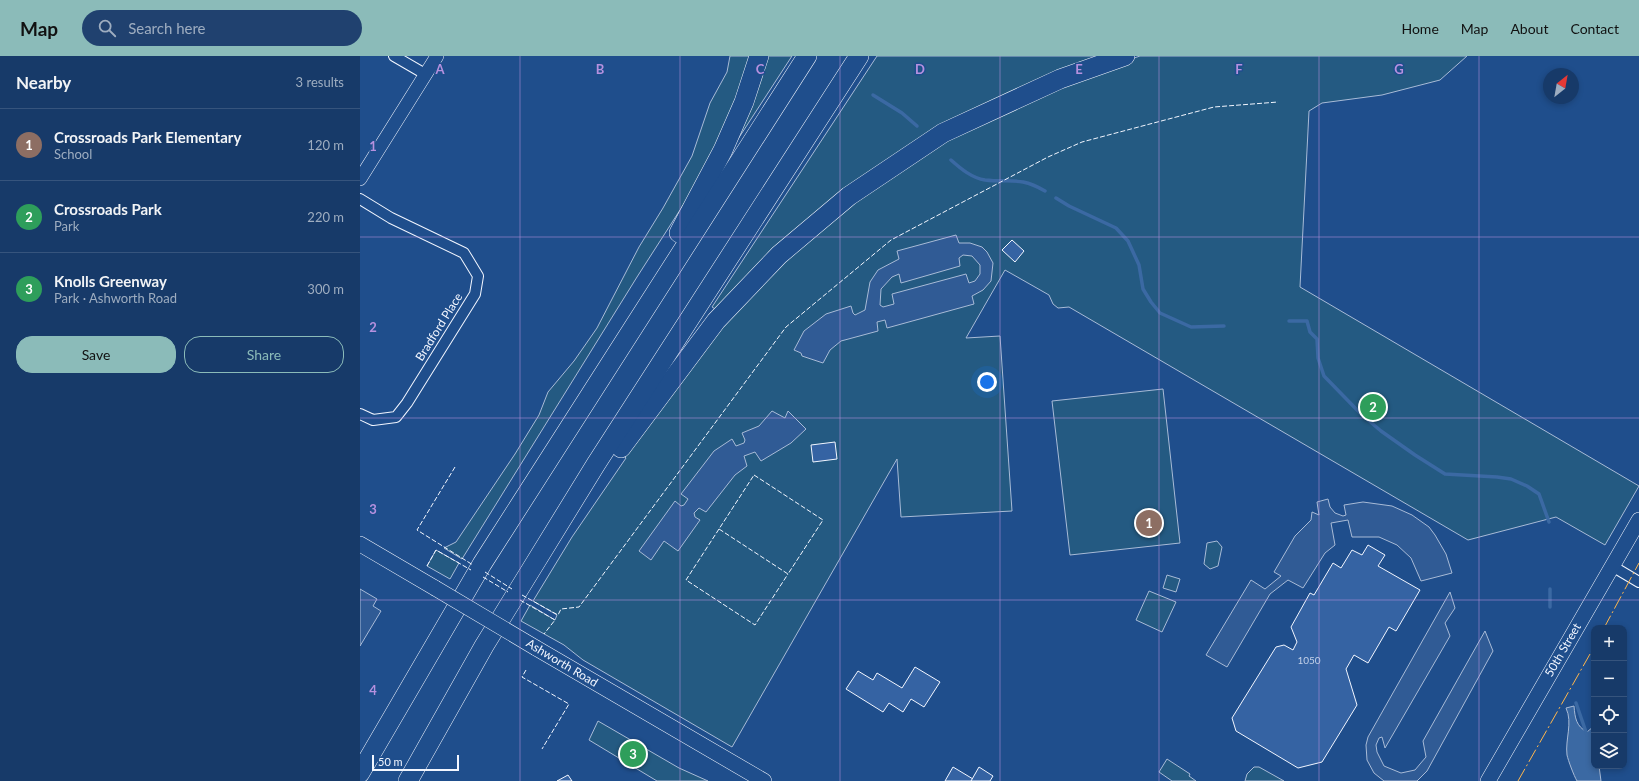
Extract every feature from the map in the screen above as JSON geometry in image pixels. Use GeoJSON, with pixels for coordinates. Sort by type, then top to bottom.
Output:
{"type":"FeatureCollection","features":[{"type":"Feature","properties":{"kind":"highway"},"geometry":{"type":"LineString","coordinates":[[622,342],[723,150],[744,102],[759,56]]}},
{"type":"Feature","properties":{"kind":"highway"},"geometry":{"type":"LineString","coordinates":[[360,773],[482,564],[622,342],[807,56]]}},
{"type":"Feature","properties":{"kind":"highway"},"geometry":{"type":"LineString","coordinates":[[408,781],[520,588],[596,464],[859,56]]}},
{"type":"Feature","properties":{"kind":"highway"},"geometry":{"type":"LineString","coordinates":[[520,588],[662,392],[716,321],[779,255],[849,196],[942,133],[1060,79],[1125,56]]}},
{"type":"Feature","properties":{"kind":"main road","name":"50th Street"},"geometry":{"type":"LineString","coordinates":[[1488,781],[1639,520]]}},
{"type":"Feature","properties":{"kind":"main road","name":"Ashworth Road"},"geometry":{"type":"LineString","coordinates":[[360,544],[764,781]]}},
{"type":"Feature","properties":{"kind":"street"},"geometry":{"type":"LineString","coordinates":[[394,56],[425,74]]}},
{"type":"Feature","properties":{"kind":"street"},"geometry":{"type":"LineString","coordinates":[[360,179],[437,56]]}},
{"type":"Feature","properties":{"kind":"street","name":"Bradford Place"},"geometry":{"type":"LineString","coordinates":[[360,199],[391,218],[464,253],[478,276],[475,294],[407,403],[396,416],[373,420],[360,414]]}},
{"type":"Feature","properties":{"kind":"street"},"geometry":{"type":"LineString","coordinates":[[1612,566],[1639,582]]}},
{"type":"Feature","properties":{"kind":"shaded area"},"geometry":{"type":"Polygon","coordinates":[[[730,56],[750,56],[738,93],[716,144],[689,196],[462,559],[444,548],[456,542],[515,454],[539,415],[548,392],[574,361],[597,328],[639,247],[692,156],[710,103],[727,72],[730,56]]]}},
{"type":"Feature","properties":{"kind":"shaded area"},"geometry":{"type":"Polygon","coordinates":[[[764,56],[792,56],[725,159],[764,56]]]}},
{"type":"Feature","properties":{"kind":"shaded area"},"geometry":{"type":"Polygon","coordinates":[[[877,56],[1101,56],[965,113],[717,310],[712,307],[877,56]]]}},
{"type":"Feature","properties":{"kind":"shaded area"},"geometry":{"type":"Polygon","coordinates":[[[1140,56],[1467,56],[1440,80],[1382,95],[1322,103],[1309,111],[1300,287],[1639,486],[1605,545],[1556,517],[1468,540],[1069,307],[1058,308],[1053,304],[1049,295],[1005,270],[966,338],[1000,336],[1012,511],[901,517],[897,459],[732,747],[583,660],[564,645],[521,621],[530,605],[555,620],[557,615],[533,601],[572,537],[626,458],[623,455],[726,318],[825,224],[931,148],[1072,79],[1140,56]]]}},
{"type":"Feature","properties":{"kind":"shaded area"},"geometry":{"type":"Polygon","coordinates":[[[956,235],[959,243],[970,243],[982,247],[987,252],[993,263],[991,281],[983,290],[972,296],[974,304],[887,328],[885,320],[877,322],[878,331],[841,341],[830,350],[823,363],[802,356],[801,353],[794,350],[804,331],[826,314],[851,306],[855,315],[865,310],[870,282],[878,270],[899,259],[897,251],[956,235]],[[963,255],[959,258],[960,266],[901,283],[899,274],[892,277],[881,289],[880,305],[883,307],[894,304],[892,294],[966,274],[969,283],[975,281],[980,274],[980,265],[972,256],[963,255]]]}},
{"type":"Feature","properties":{"kind":"shaded area"},"geometry":{"type":"Polygon","coordinates":[[[1163,389],[1180,543],[1070,555],[1052,401],[1163,389]]]}},
{"type":"Feature","properties":{"kind":"shaded area"},"geometry":{"type":"Polygon","coordinates":[[[772,411],[785,418],[788,411],[806,429],[791,443],[761,461],[755,452],[744,456],[747,466],[735,475],[706,512],[699,508],[694,513],[695,517],[700,520],[678,551],[664,541],[651,560],[639,551],[675,501],[681,506],[684,505],[688,499],[681,494],[714,451],[732,439],[736,446],[744,443],[745,440],[742,433],[759,426],[772,411]]]}},
{"type":"Feature","properties":{"kind":"shaded area"},"geometry":{"type":"Polygon","coordinates":[[[1328,499],[1330,507],[1335,513],[1343,516],[1346,515],[1344,505],[1363,502],[1392,506],[1412,515],[1429,527],[1435,535],[1446,554],[1452,573],[1421,581],[1411,558],[1397,545],[1379,537],[1352,537],[1348,520],[1331,523],[1335,545],[1325,553],[1303,588],[1288,580],[1270,594],[1227,667],[1206,655],[1251,580],[1265,589],[1281,576],[1274,572],[1295,536],[1311,520],[1312,512],[1319,515],[1317,502],[1328,499]]]}},
{"type":"Feature","properties":{"kind":"shaded area"},"geometry":{"type":"Polygon","coordinates":[[[1217,541],[1222,547],[1218,566],[1210,569],[1204,564],[1207,543],[1217,541]]]}},
{"type":"Feature","properties":{"kind":"shaded area"},"geometry":{"type":"Polygon","coordinates":[[[436,550],[459,563],[450,579],[427,566],[436,550]]]}},
{"type":"Feature","properties":{"kind":"shaded area"},"geometry":{"type":"Polygon","coordinates":[[[1167,575],[1180,579],[1176,592],[1163,588],[1167,575]]]}},
{"type":"Feature","properties":{"kind":"shaded area"},"geometry":{"type":"Polygon","coordinates":[[[360,589],[377,599],[373,606],[381,611],[360,646],[360,589]]]}},
{"type":"Feature","properties":{"kind":"shaded area"},"geometry":{"type":"Polygon","coordinates":[[[1149,591],[1176,602],[1162,632],[1136,620],[1149,591]]]}},
{"type":"Feature","properties":{"kind":"shaded area"},"geometry":{"type":"Polygon","coordinates":[[[1450,592],[1455,608],[1445,623],[1450,636],[1385,748],[1382,737],[1379,738],[1376,745],[1377,752],[1384,766],[1401,773],[1415,770],[1426,757],[1423,741],[1485,631],[1493,651],[1427,771],[1417,781],[1384,781],[1374,773],[1367,760],[1366,745],[1368,737],[1450,592]]]}},
{"type":"Feature","properties":{"kind":"shaded area"},"geometry":{"type":"Polygon","coordinates":[[[1574,706],[1576,718],[1580,727],[1587,732],[1591,729],[1591,769],[1599,769],[1601,781],[1577,781],[1574,776],[1567,755],[1569,719],[1566,708],[1574,706]]]}},
{"type":"Feature","properties":{"kind":"shaded area"},"geometry":{"type":"Polygon","coordinates":[[[598,721],[679,768],[708,781],[657,781],[589,740],[598,721]]]}},
{"type":"Feature","properties":{"kind":"shaded area"},"geometry":{"type":"Polygon","coordinates":[[[1167,759],[1190,774],[1189,776],[1196,781],[1172,781],[1159,772],[1167,759]]]}},
{"type":"Feature","properties":{"kind":"shaded area"},"geometry":{"type":"Polygon","coordinates":[[[1254,767],[1259,767],[1284,781],[1245,781],[1247,774],[1254,767]]]}},
{"type":"Feature","properties":{"kind":"building"},"geometry":{"type":"Polygon","coordinates":[[[1012,240],[1024,251],[1015,262],[1002,250],[1012,240]]]}},
{"type":"Feature","properties":{"kind":"building"},"geometry":{"type":"Polygon","coordinates":[[[835,442],[837,459],[813,462],[811,445],[835,442]]]}},
{"type":"Feature","properties":{"kind":"building"},"geometry":{"type":"Polygon","coordinates":[[[1368,545],[1385,555],[1378,566],[1420,590],[1396,631],[1389,627],[1368,663],[1354,655],[1346,669],[1357,705],[1322,762],[1298,768],[1236,731],[1232,718],[1276,647],[1284,645],[1293,650],[1297,642],[1291,627],[1310,593],[1314,595],[1333,563],[1341,568],[1352,550],[1362,555],[1368,545]]]}},
{"type":"Feature","properties":{"kind":"building"},"geometry":{"type":"Polygon","coordinates":[[[915,667],[940,682],[924,707],[911,699],[903,712],[889,703],[883,712],[846,689],[858,671],[873,680],[877,673],[902,688],[915,667]]]}},
{"type":"Feature","properties":{"kind":"building"},"geometry":{"type":"Polygon","coordinates":[[[953,767],[973,779],[971,781],[945,781],[953,767]]]}},
{"type":"Feature","properties":{"kind":"building"},"geometry":{"type":"Polygon","coordinates":[[[979,767],[993,776],[990,781],[971,781],[979,767]]]}},
{"type":"Feature","properties":{"kind":"building"},"geometry":{"type":"Polygon","coordinates":[[[568,775],[572,781],[557,781],[568,775]]]}},
{"type":"Feature","properties":{"kind":"waterway"},"geometry":{"type":"LineString","coordinates":[[873,95],[902,113],[917,126]]}},
{"type":"Feature","properties":{"kind":"waterway"},"geometry":{"type":"LineString","coordinates":[[951,160],[967,173],[980,179],[1028,183],[1045,191]]}},
{"type":"Feature","properties":{"kind":"waterway"},"geometry":{"type":"LineString","coordinates":[[1056,198],[1069,206],[1116,228],[1128,241],[1139,265],[1143,289],[1160,313],[1191,327],[1224,326]]}},
{"type":"Feature","properties":{"kind":"waterway"},"geometry":{"type":"LineString","coordinates":[[1289,321],[1307,321],[1310,332],[1317,339],[1318,358],[1324,376],[1361,414],[1381,431],[1445,474],[1511,479],[1527,486],[1539,494],[1549,522]]}},
{"type":"Feature","properties":{"kind":"waterway"},"geometry":{"type":"LineString","coordinates":[[1550,589],[1550,607]]}},
{"type":"Feature","properties":{"kind":"waterway"},"geometry":{"type":"LineString","coordinates":[[1576,703],[1587,735]]}},
{"type":"Feature","properties":{"kind":"fence"},"geometry":{"type":"LineString","coordinates":[[522,595],[558,615],[561,609],[579,607],[786,327],[891,240],[1048,157],[1082,142],[1214,107],[1278,102]]}},
{"type":"Feature","properties":{"kind":"fence"},"geometry":{"type":"LineString","coordinates":[[455,467],[417,530],[473,565]]}},
{"type":"Feature","properties":{"kind":"fence"},"geometry":{"type":"LineString","coordinates":[[754,475],[823,520],[788,574],[719,529],[754,475]]}},
{"type":"Feature","properties":{"kind":"fence"},"geometry":{"type":"LineString","coordinates":[[719,529],[686,580],[755,625],[788,574]]}},
{"type":"Feature","properties":{"kind":"fence"},"geometry":{"type":"LineString","coordinates":[[427,566],[436,550],[471,570]]}},
{"type":"Feature","properties":{"kind":"fence"},"geometry":{"type":"LineString","coordinates":[[485,572],[512,589]]}},
{"type":"Feature","properties":{"kind":"fence"},"geometry":{"type":"LineString","coordinates":[[483,577],[508,592]]}},
{"type":"Feature","properties":{"kind":"fence"},"geometry":{"type":"LineString","coordinates":[[520,600],[555,620],[544,634]]}},
{"type":"Feature","properties":{"kind":"fence"},"geometry":{"type":"LineString","coordinates":[[526,670],[522,677],[569,704],[542,749]]}},
{"type":"Feature","properties":{"kind":"power"},"geometry":{"type":"LineString","coordinates":[[1606,625],[1639,563]]}},
{"type":"Feature","properties":{"kind":"power"},"geometry":{"type":"LineString","coordinates":[[1518,781],[1591,652]]}},
{"type":"Feature","properties":{"kind":"place","name":"Crossroads Park"},"geometry":{"type":"Point","coordinates":[1373,407]}},
{"type":"Feature","properties":{"kind":"place","name":"Crossroads Park Elementary"},"geometry":{"type":"Point","coordinates":[1149,523]}},
{"type":"Feature","properties":{"kind":"place","name":"Knolls Greenway"},"geometry":{"type":"Point","coordinates":[633,754]}}]}
